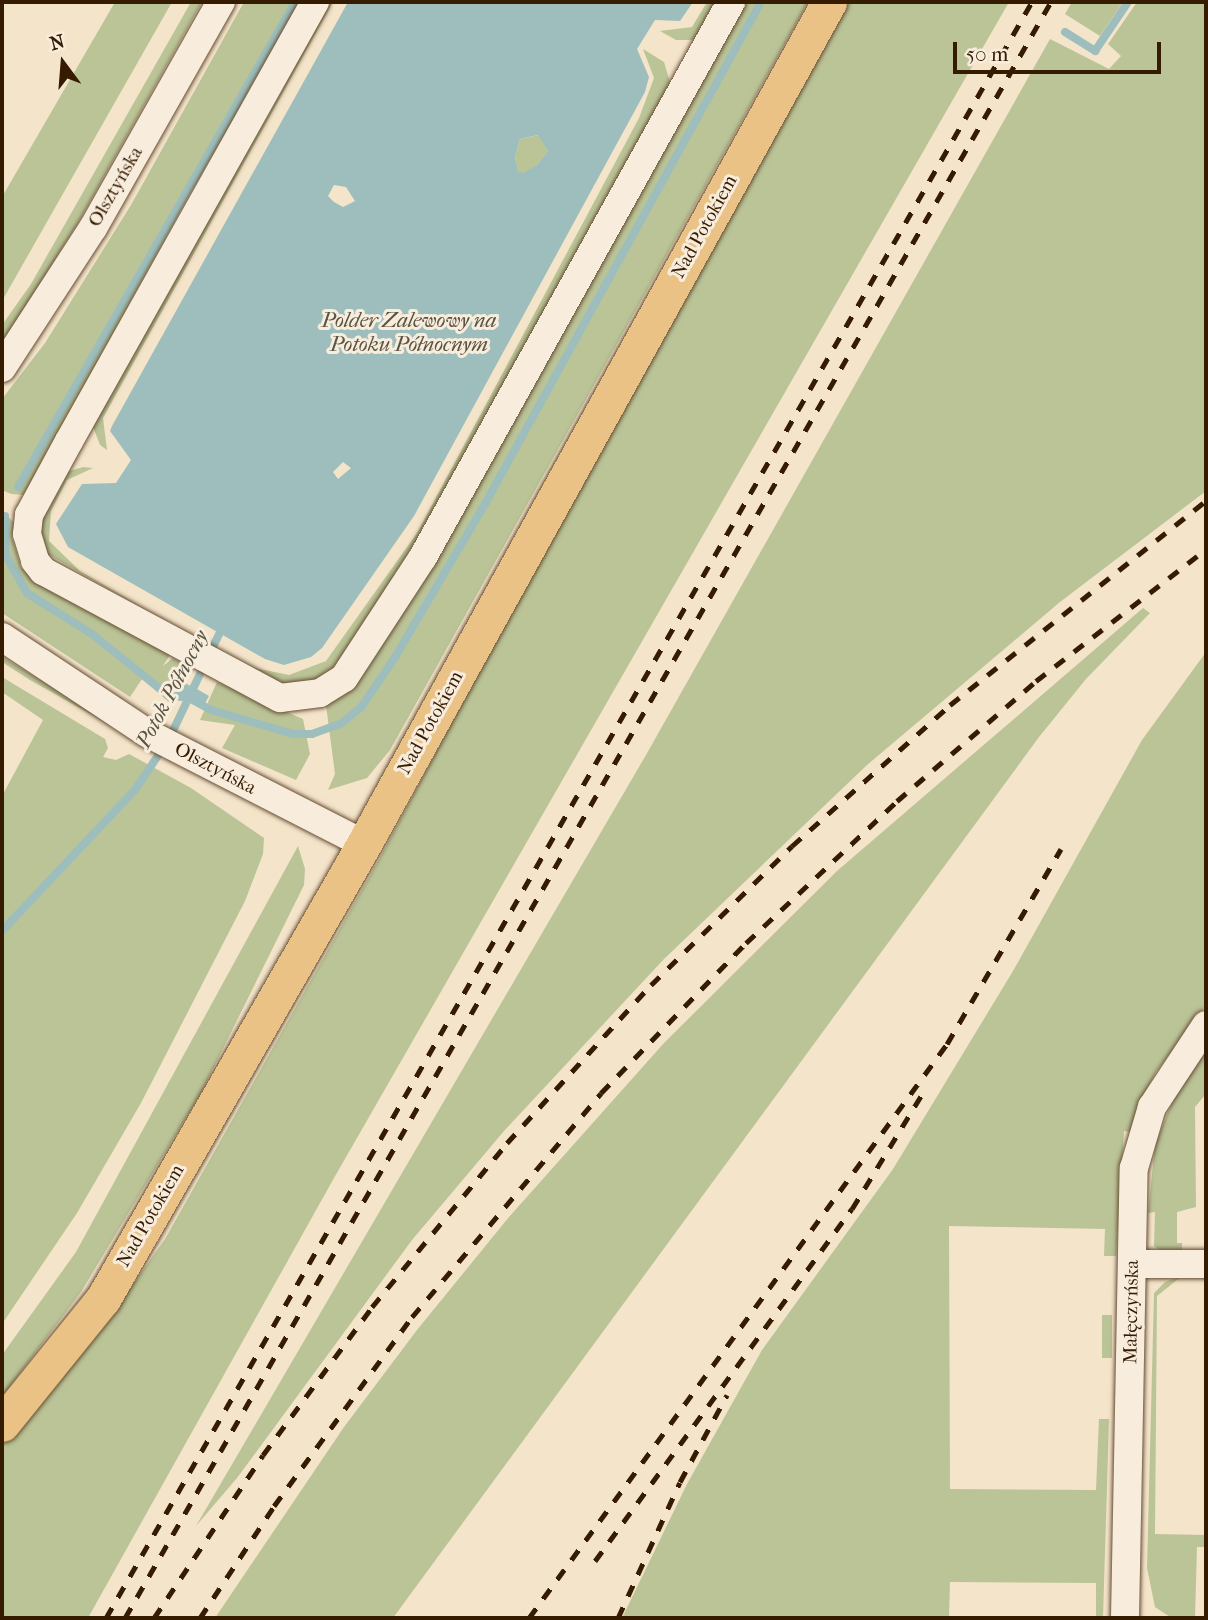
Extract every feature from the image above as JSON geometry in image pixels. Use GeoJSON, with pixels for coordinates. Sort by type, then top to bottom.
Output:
{"type":"FeatureCollection","features":[{"type":"Feature","properties":{"kind":"main road","name":"Nad Potokiem"},"geometry":{"type":"LineString","coordinates":[[2,1424],[103,1299],[364,844],[830,2]]}},
{"type":"Feature","properties":{"kind":"street","name":"Olsztyńska"},"geometry":{"type":"LineString","coordinates":[[2,368],[93,228],[222,2]]}},
{"type":"Feature","properties":{"kind":"street"},"geometry":{"type":"LineString","coordinates":[[315,2],[29,515],[30,550],[43,571],[280,698],[320,693],[344,678],[440,529],[583,263],[731,2]]}},
{"type":"Feature","properties":{"kind":"street","name":"Olsztyńska"},"geometry":{"type":"LineString","coordinates":[[2,637],[147,733],[364,844]]}},
{"type":"Feature","properties":{"kind":"street","name":"Małęczyńska"},"geometry":{"type":"LineString","coordinates":[[1125,1618],[1134,1168],[1141,1136],[1152,1107],[1206,1025]]}},
{"type":"Feature","properties":{"kind":"street"},"geometry":{"type":"LineString","coordinates":[[1133,1264],[1206,1264]]}},
{"type":"Feature","properties":{"kind":"green space"},"geometry":{"type":"Polygon","coordinates":[[[115,2],[172,2],[2,301],[2,197],[115,2]]]}},
{"type":"Feature","properties":{"kind":"green space"},"geometry":{"type":"Polygon","coordinates":[[[191,2],[202,2],[79,221],[2,345],[2,325],[31,284],[191,2]]]}},
{"type":"Feature","properties":{"kind":"green space"},"geometry":{"type":"Polygon","coordinates":[[[244,2],[303,2],[191,192],[25,495],[2,490],[2,399],[45,343],[131,205],[244,2]]]}},
{"type":"Feature","properties":{"kind":"green space"},"geometry":{"type":"Polygon","coordinates":[[[326,2],[333,2],[103,418],[107,450],[100,445],[92,424],[326,2]]]}},
{"type":"Feature","properties":{"kind":"green space"},"geometry":{"type":"Polygon","coordinates":[[[707,2],[720,2],[694,40],[676,40],[660,31],[692,27],[707,2]]]}},
{"type":"Feature","properties":{"kind":"green space"},"geometry":{"type":"Polygon","coordinates":[[[739,2],[808,2],[390,750],[367,778],[328,790],[335,774],[326,705],[739,2]]]}},
{"type":"Feature","properties":{"kind":"green space"},"geometry":{"type":"Polygon","coordinates":[[[847,2],[1009,2],[334,1178],[88,1618],[2,1618],[2,1444],[105,1324],[165,1239],[381,856],[609,428],[847,2]]]}},
{"type":"Feature","properties":{"kind":"green space"},"geometry":{"type":"Polygon","coordinates":[[[1072,2],[1123,2],[1100,36],[1065,14],[1072,2]]]}},
{"type":"Feature","properties":{"kind":"green space"},"geometry":{"type":"Polygon","coordinates":[[[1137,2],[1206,2],[1206,491],[1060,602],[867,765],[664,959],[504,1131],[412,1240],[237,1478],[196,1526],[646,755],[1050,39],[1109,69],[1121,56],[1108,44],[1137,2]]]}},
{"type":"Feature","properties":{"kind":"green space"},"geometry":{"type":"Polygon","coordinates":[[[643,49],[664,62],[670,82],[429,533],[341,663],[329,673],[314,681],[281,685],[241,665],[289,675],[326,661],[417,533],[639,118],[654,78],[643,49]]]}},
{"type":"Feature","properties":{"kind":"green space"},"geometry":{"type":"Polygon","coordinates":[[[539,135],[548,151],[537,165],[524,174],[518,171],[515,157],[520,139],[539,135]]]}},
{"type":"Feature","properties":{"kind":"green space"},"geometry":{"type":"Polygon","coordinates":[[[83,467],[93,468],[67,480],[51,511],[49,541],[80,571],[179,629],[46,553],[38,522],[60,474],[83,467]]]}},
{"type":"Feature","properties":{"kind":"green space"},"geometry":{"type":"Polygon","coordinates":[[[2,510],[14,523],[12,538],[21,568],[171,653],[163,666],[173,658],[180,662],[171,683],[169,702],[142,679],[130,697],[2,613],[2,510]]]}},
{"type":"Feature","properties":{"kind":"green space"},"geometry":{"type":"Polygon","coordinates":[[[1143,608],[1150,613],[1086,679],[1039,737],[393,1618],[215,1618],[344,1427],[417,1330],[509,1217],[664,1043],[837,871],[1143,608]]]}},
{"type":"Feature","properties":{"kind":"green space"},"geometry":{"type":"Polygon","coordinates":[[[1206,652],[1206,1005],[1156,1072],[1139,1103],[1131,1132],[1124,1131],[1116,1256],[1104,1256],[1105,1229],[949,1226],[950,1489],[1096,1490],[1099,1419],[1109,1419],[1103,1618],[1096,1618],[1096,1583],[950,1582],[949,1618],[622,1618],[687,1484],[762,1350],[893,1169],[1013,971],[1142,740],[1206,652]]]}},
{"type":"Feature","properties":{"kind":"green space"},"geometry":{"type":"Polygon","coordinates":[[[2,657],[123,730],[122,732],[30,680],[2,662],[2,657]]]}},
{"type":"Feature","properties":{"kind":"green space"},"geometry":{"type":"Polygon","coordinates":[[[2,677],[105,739],[108,748],[103,757],[116,760],[129,754],[191,788],[264,838],[263,854],[245,901],[141,1103],[77,1213],[2,1324],[2,796],[43,720],[2,692],[2,677]]]}},
{"type":"Feature","properties":{"kind":"green space"},"geometry":{"type":"Polygon","coordinates":[[[217,682],[303,719],[310,754],[296,780],[222,748],[235,725],[200,720],[217,682]]]}},
{"type":"Feature","properties":{"kind":"green space"},"geometry":{"type":"Polygon","coordinates":[[[298,846],[305,869],[304,885],[202,1091],[81,1292],[2,1397],[2,1355],[76,1252],[298,846]]]}},
{"type":"Feature","properties":{"kind":"green space"},"geometry":{"type":"Polygon","coordinates":[[[1206,1052],[1206,1094],[1195,1107],[1196,1207],[1177,1212],[1177,1243],[1182,1243],[1182,1252],[1160,1250],[1154,1246],[1155,1212],[1148,1213],[1155,1145],[1176,1092],[1206,1052]]]}},
{"type":"Feature","properties":{"kind":"green space"},"geometry":{"type":"Polygon","coordinates":[[[1182,1276],[1157,1296],[1155,1534],[1206,1535],[1206,1547],[1197,1547],[1195,1618],[1170,1617],[1155,1607],[1147,1568],[1154,1293],[1165,1282],[1182,1276]]]}},
{"type":"Feature","properties":{"kind":"green space"},"geometry":{"type":"Polygon","coordinates":[[[1102,1315],[1112,1315],[1112,1358],[1102,1358],[1102,1315]]]}},
{"type":"Feature","properties":{"kind":"water","name":"Polder Zalewowy na Potoku Północnym"},"geometry":{"type":"Polygon","coordinates":[[[348,2],[693,2],[680,21],[655,20],[637,49],[649,77],[645,92],[414,516],[322,648],[311,657],[284,665],[265,659],[68,547],[56,524],[82,484],[116,483],[131,460],[110,431],[348,2]],[[538,135],[520,139],[515,157],[518,171],[524,173],[537,165],[548,151],[538,135]],[[334,185],[328,196],[343,207],[355,201],[346,187],[334,185]],[[343,462],[333,472],[338,479],[351,468],[343,462]]]}},
{"type":"Feature","properties":{"kind":"water"},"geometry":{"type":"Polygon","coordinates":[[[182,681],[192,687],[197,684],[197,689],[209,696],[202,709],[175,694],[182,681]]]}},
{"type":"Feature","properties":{"kind":"waterway"},"geometry":{"type":"LineString","coordinates":[[18,487],[295,2]]}},
{"type":"Feature","properties":{"kind":"waterway"},"geometry":{"type":"LineString","coordinates":[[5,516],[5,554],[27,593],[92,634],[168,695],[189,698],[211,710],[293,734],[312,734],[342,723],[362,706],[394,659],[486,502],[761,2]]}},
{"type":"Feature","properties":{"kind":"waterway","name":"Potok Północny"},"geometry":{"type":"LineString","coordinates":[[1065,32],[1095,51],[1128,2]]}},
{"type":"Feature","properties":{"kind":"waterway","name":"Potok Północny"},"geometry":{"type":"LineString","coordinates":[[2,931],[135,790],[169,739],[223,626]]}},
{"type":"Feature","properties":{"kind":"railway"},"geometry":{"type":"LineString","coordinates":[[106,1618],[1032,2]]}},
{"type":"Feature","properties":{"kind":"railway"},"geometry":{"type":"LineString","coordinates":[[125,1618],[1051,2]]}},
{"type":"Feature","properties":{"kind":"railway"},"geometry":{"type":"LineString","coordinates":[[154,1618],[263,1455],[372,1307],[507,1143],[651,985],[792,846],[950,705],[1206,501]]}},
{"type":"Feature","properties":{"kind":"railway"},"geometry":{"type":"LineString","coordinates":[[200,1618],[274,1506],[412,1317],[601,1093],[746,943],[897,801],[1036,681],[1206,549]]}},
{"type":"Feature","properties":{"kind":"railway"},"geometry":{"type":"LineString","coordinates":[[529,1618],[947,1044],[1061,849]]}},
{"type":"Feature","properties":{"kind":"railway"},"geometry":{"type":"LineString","coordinates":[[595,1561],[852,1209],[924,1091]]}},
{"type":"Feature","properties":{"kind":"railway"},"geometry":{"type":"LineString","coordinates":[[618,1618],[680,1482],[727,1395]]}}]}
